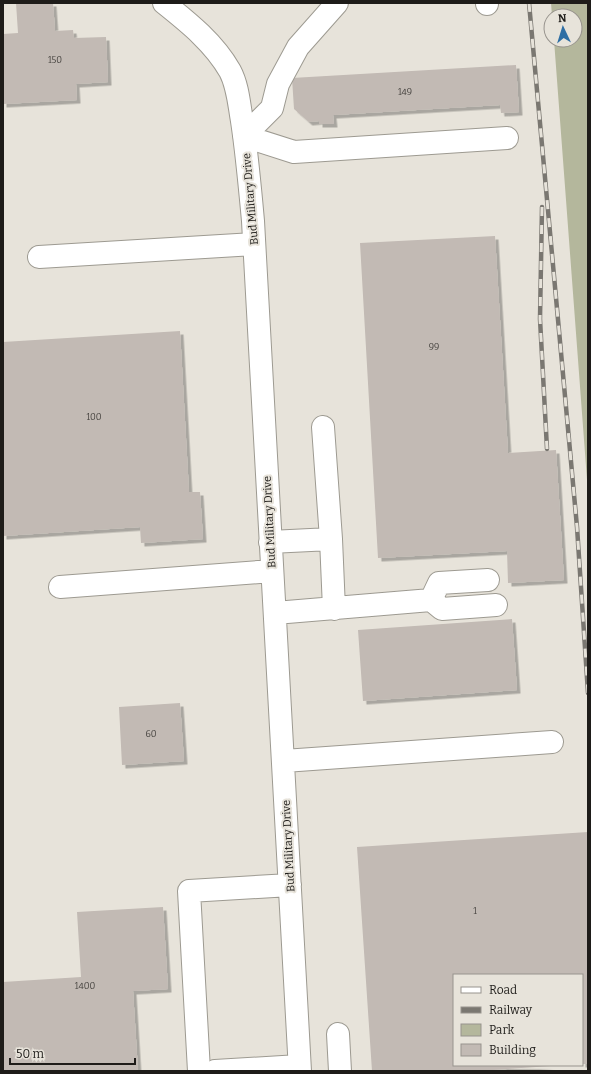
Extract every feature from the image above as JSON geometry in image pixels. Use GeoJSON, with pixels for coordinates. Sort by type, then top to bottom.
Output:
{"type":"FeatureCollection","features":[{"type":"Feature","properties":{"kind":"street","name":"Bud Military Drive"},"geometry":{"type":"LineString","coordinates":[[164,3],[206,39],[231,72],[237,89],[244,136],[254,244],[270,542],[284,761],[299,1068]]}},
{"type":"Feature","properties":{"kind":"street"},"geometry":{"type":"LineString","coordinates":[[337,3],[298,47],[278,84],[272,108],[244,136],[294,152],[508,138]]}},
{"type":"Feature","properties":{"kind":"street"},"geometry":{"type":"LineString","coordinates":[[39,257],[254,244]]}},
{"type":"Feature","properties":{"kind":"street"},"geometry":{"type":"LineString","coordinates":[[323,427],[331,539],[334,609]]}},
{"type":"Feature","properties":{"kind":"street"},"geometry":{"type":"LineString","coordinates":[[270,542],[331,539]]}},
{"type":"Feature","properties":{"kind":"street"},"geometry":{"type":"LineString","coordinates":[[60,587],[272,571]]}},
{"type":"Feature","properties":{"kind":"street"},"geometry":{"type":"LineString","coordinates":[[431,600],[439,583],[488,580]]}},
{"type":"Feature","properties":{"kind":"street"},"geometry":{"type":"LineString","coordinates":[[275,613],[431,600],[442,609],[496,605]]}},
{"type":"Feature","properties":{"kind":"street"},"geometry":{"type":"LineString","coordinates":[[284,761],[552,742]]}},
{"type":"Feature","properties":{"kind":"street"},"geometry":{"type":"LineString","coordinates":[[200,1071],[189,891],[290,885]]}},
{"type":"Feature","properties":{"kind":"street"},"geometry":{"type":"LineString","coordinates":[[338,1034],[340,1071]]}},
{"type":"Feature","properties":{"kind":"street"},"geometry":{"type":"LineString","coordinates":[[215,1071],[299,1068]]}},
{"type":"Feature","properties":{"kind":"green space"},"geometry":{"type":"Polygon","coordinates":[[[551,3],[588,3],[588,493],[555,48],[583,48],[583,8],[551,8],[551,3]]]}},
{"type":"Feature","properties":{"kind":"building"},"geometry":{"type":"Polygon","coordinates":[[[16,3],[53,3],[55,31],[73,30],[74,38],[106,37],[108,82],[76,84],[77,100],[3,104],[3,34],[18,33],[16,3]]]}},
{"type":"Feature","properties":{"kind":"building"},"geometry":{"type":"Polygon","coordinates":[[[516,65],[519,112],[501,113],[500,105],[333,115],[334,124],[319,124],[319,121],[309,122],[294,109],[292,78],[516,65]]]}},
{"type":"Feature","properties":{"kind":"building"},"geometry":{"type":"Polygon","coordinates":[[[495,236],[508,453],[556,450],[564,580],[508,583],[507,551],[378,558],[360,243],[495,236]]]}},
{"type":"Feature","properties":{"kind":"building"},"geometry":{"type":"Polygon","coordinates":[[[180,331],[189,492],[200,492],[203,539],[141,543],[140,527],[3,536],[3,342],[180,331]]]}},
{"type":"Feature","properties":{"kind":"building"},"geometry":{"type":"Polygon","coordinates":[[[512,619],[517,690],[363,701],[358,630],[512,619]]]}},
{"type":"Feature","properties":{"kind":"building"},"geometry":{"type":"Polygon","coordinates":[[[180,703],[184,761],[122,765],[119,707],[180,703]]]}},
{"type":"Feature","properties":{"kind":"building"},"geometry":{"type":"Polygon","coordinates":[[[588,832],[588,1064],[583,1064],[583,974],[453,974],[453,1066],[551,1066],[478,1071],[372,1071],[357,847],[588,832]]]}},
{"type":"Feature","properties":{"kind":"building"},"geometry":{"type":"Polygon","coordinates":[[[163,907],[168,989],[133,991],[138,1071],[3,1071],[3,982],[81,977],[77,912],[163,907]]]}},
{"type":"Feature","properties":{"kind":"railway"},"geometry":{"type":"LineString","coordinates":[[529,3],[577,527],[588,693]]}},
{"type":"Feature","properties":{"kind":"railway"},"geometry":{"type":"LineString","coordinates":[[542,207],[540,319],[547,449]]}}]}
